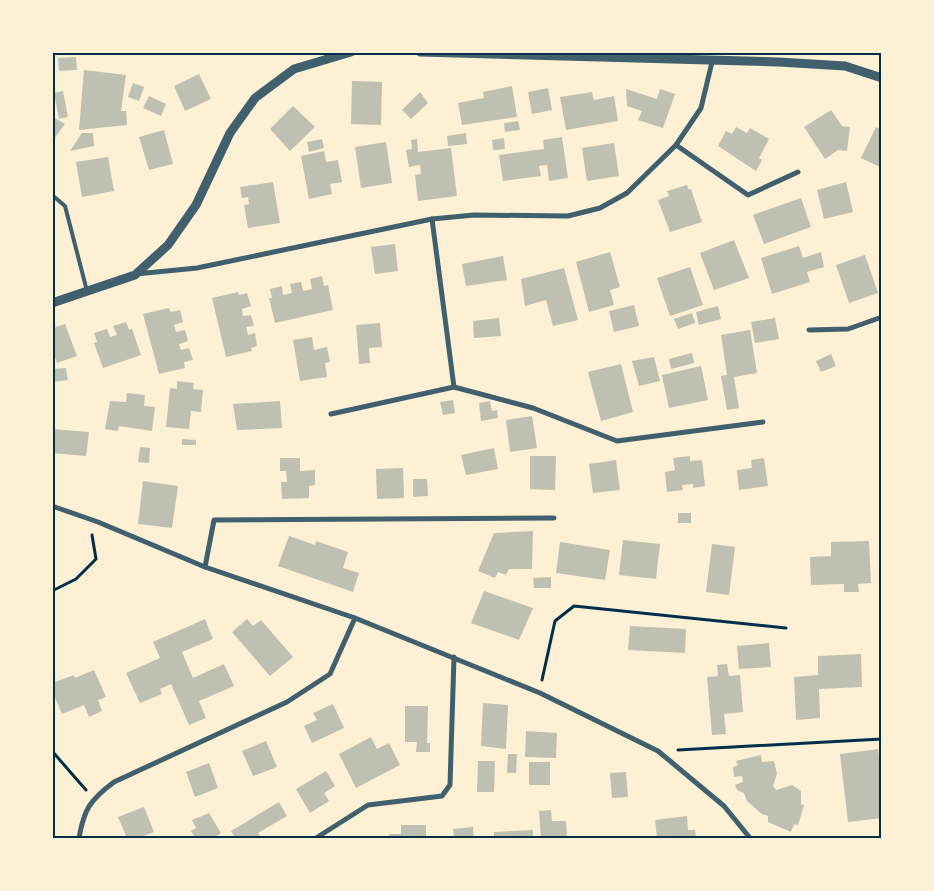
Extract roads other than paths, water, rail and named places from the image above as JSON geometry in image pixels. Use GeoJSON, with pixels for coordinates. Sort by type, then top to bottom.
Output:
{"type":"FeatureCollection","features":[{"type":"Feature","properties":{"kind":"street"},"geometry":{"type":"LineString","coordinates":[[134,275],[168,245],[196,205],[230,133],[255,98],[294,69],[351,52]]}},
{"type":"Feature","properties":{"kind":"street"},"geometry":{"type":"LineString","coordinates":[[420,52],[712,62],[779,62],[844,66],[882,78]]}},
{"type":"Feature","properties":{"kind":"street"},"geometry":{"type":"LineString","coordinates":[[52,303],[134,275],[198,268],[432,219],[474,215],[568,216],[600,208],[627,193],[676,145],[701,108],[712,62]]}},
{"type":"Feature","properties":{"kind":"street"},"geometry":{"type":"LineString","coordinates":[[676,145],[748,195],[798,172]]}},
{"type":"Feature","properties":{"kind":"street"},"geometry":{"type":"LineString","coordinates":[[432,219],[454,387]]}},
{"type":"Feature","properties":{"kind":"street"},"geometry":{"type":"LineString","coordinates":[[809,330],[848,329],[882,317]]}},
{"type":"Feature","properties":{"kind":"street"},"geometry":{"type":"LineString","coordinates":[[331,414],[454,387],[533,408],[617,441],[763,422]]}},
{"type":"Feature","properties":{"kind":"street"},"geometry":{"type":"LineString","coordinates":[[52,506],[98,522],[205,567],[355,618],[540,693],[658,751],[724,806],[750,838]]}},
{"type":"Feature","properties":{"kind":"street"},"geometry":{"type":"LineString","coordinates":[[205,567],[214,520],[554,518]]}},
{"type":"Feature","properties":{"kind":"street"},"geometry":{"type":"LineString","coordinates":[[79,838],[82,817],[93,798],[114,782],[287,702],[330,674],[355,618]]}},
{"type":"Feature","properties":{"kind":"street"},"geometry":{"type":"LineString","coordinates":[[316,838],[368,806],[442,796],[450,784],[454,658]]}},
{"type":"Feature","properties":{"kind":"lane"},"geometry":{"type":"LineString","coordinates":[[52,195],[66,206],[87,291]]}}]}
